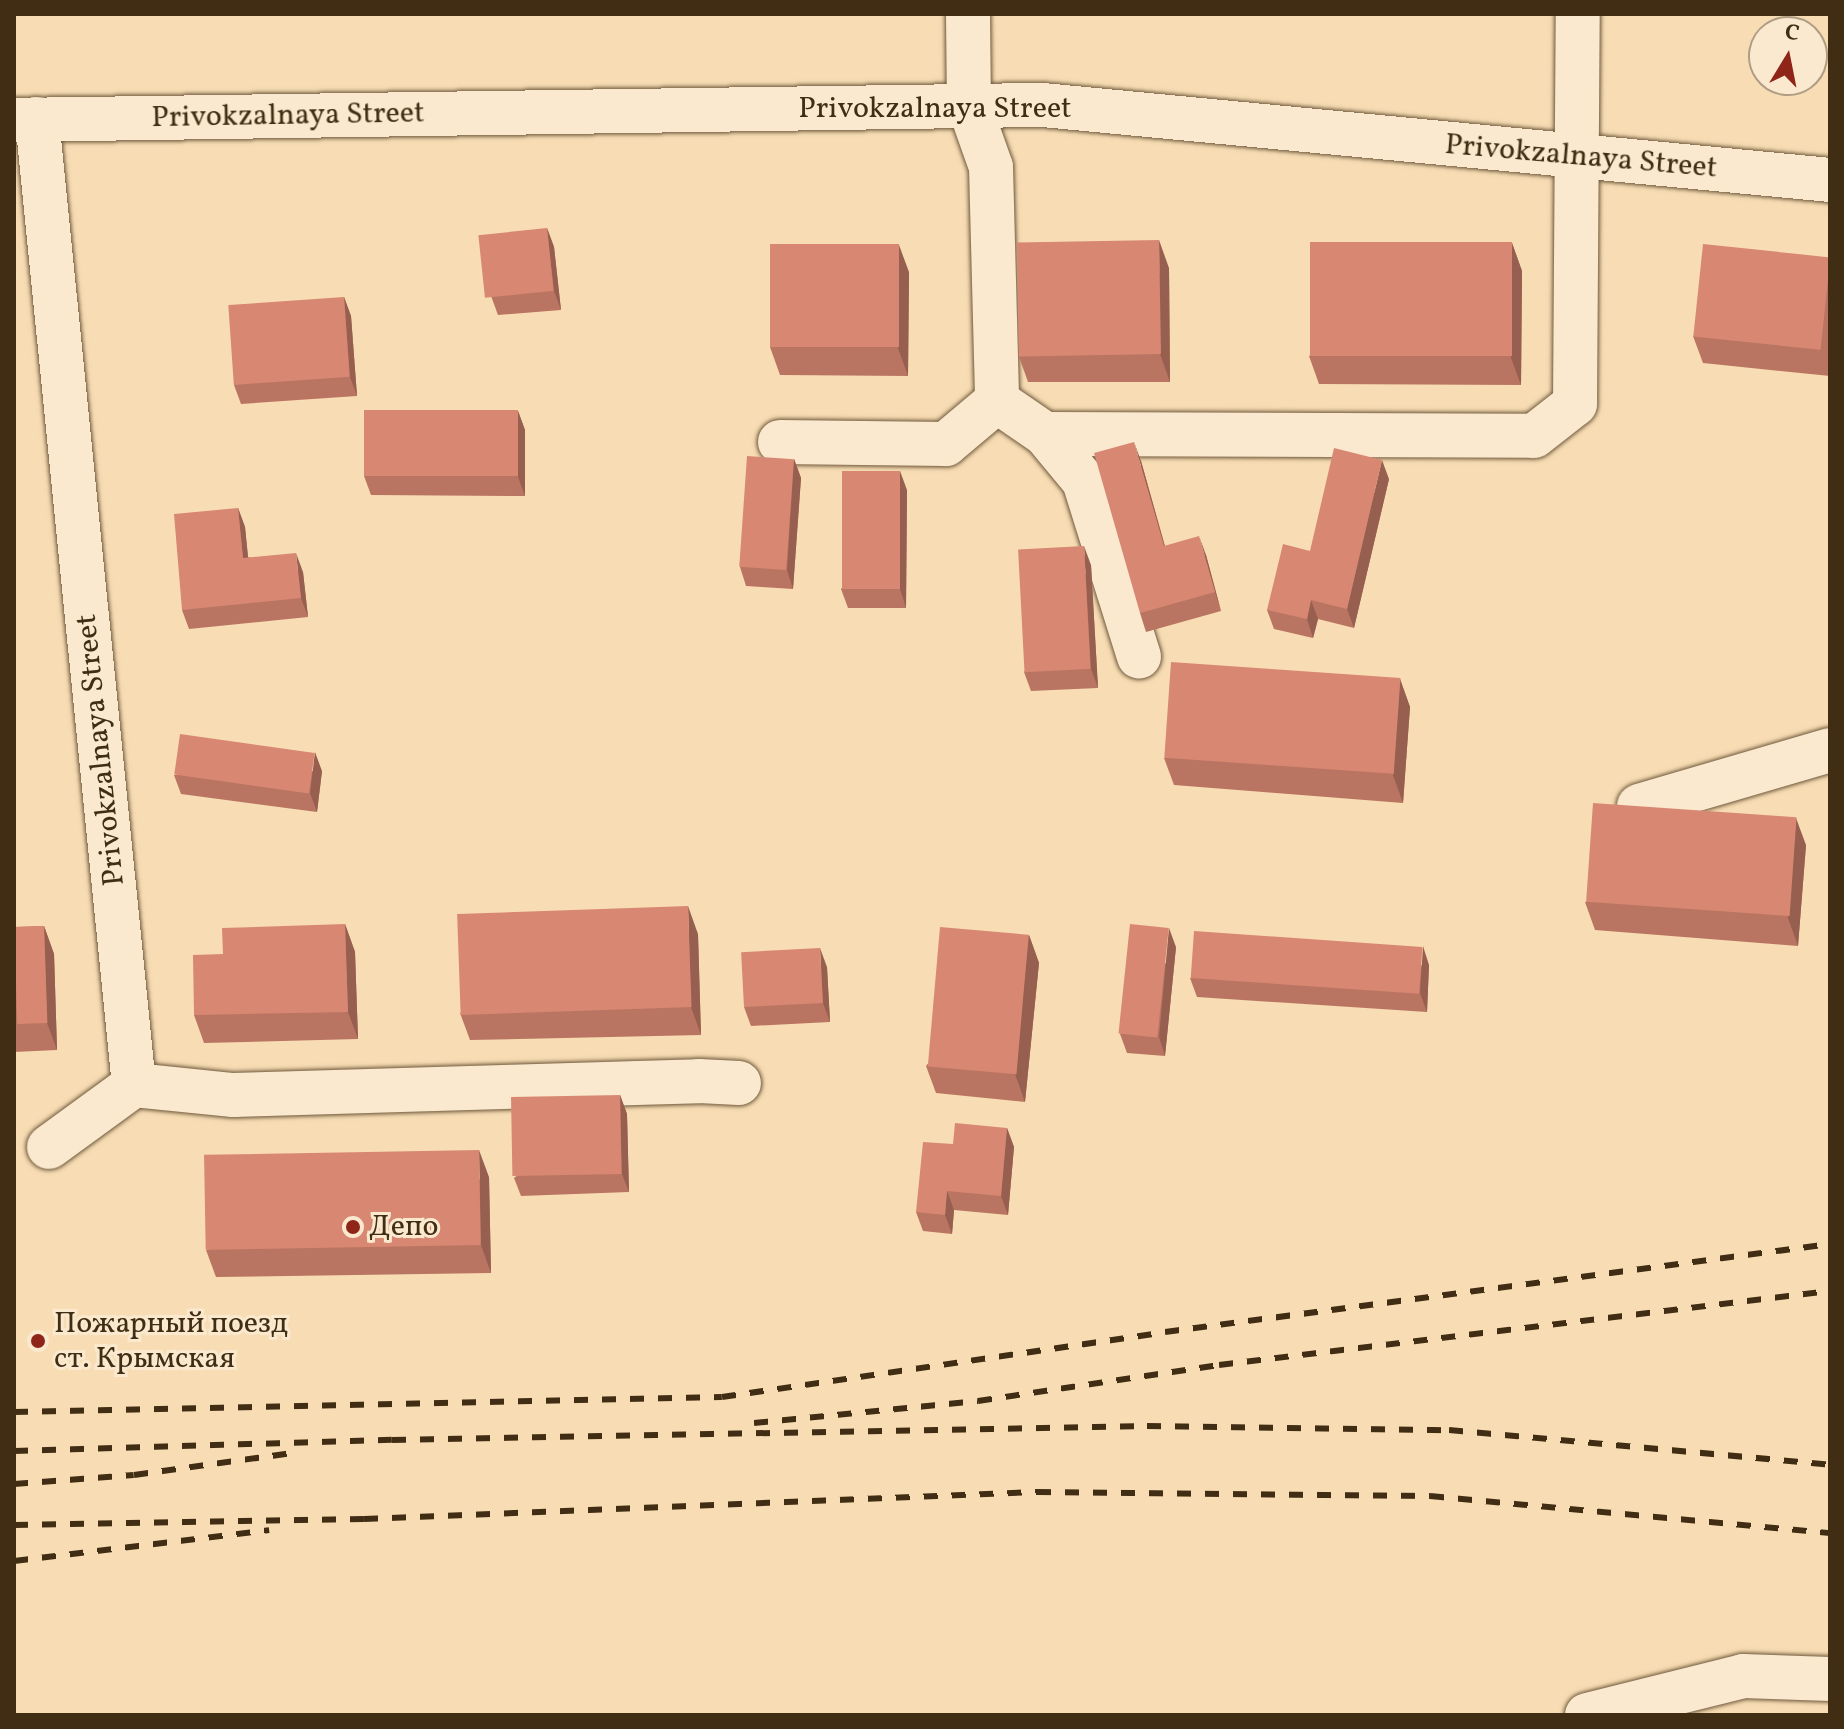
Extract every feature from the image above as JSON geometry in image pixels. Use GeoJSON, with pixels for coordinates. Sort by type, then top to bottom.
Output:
{"type":"FeatureCollection","features":[{"type":"Feature","properties":{"kind":"street"},"geometry":{"type":"LineString","coordinates":[[968,14],[969,105],[991,167],[997,401]]}},
{"type":"Feature","properties":{"kind":"street"},"geometry":{"type":"LineString","coordinates":[[1045,434],[1534,436],[1575,404],[1578,14]]}},
{"type":"Feature","properties":{"kind":"street","name":"Privokzalnaya Street"},"geometry":{"type":"LineString","coordinates":[[134,1085],[26,120],[1043,105],[1830,180]]}},
{"type":"Feature","properties":{"kind":"street"},"geometry":{"type":"LineString","coordinates":[[997,401],[1045,434],[1084,481],[1139,657]]}},
{"type":"Feature","properties":{"kind":"street"},"geometry":{"type":"LineString","coordinates":[[780,442],[946,444],[997,401]]}},
{"type":"Feature","properties":{"kind":"street"},"geometry":{"type":"LineString","coordinates":[[1639,806],[1830,750]]}},
{"type":"Feature","properties":{"kind":"street"},"geometry":{"type":"LineString","coordinates":[[49,1147],[134,1085],[233,1095],[739,1083]]}},
{"type":"Feature","properties":{"kind":"street"},"geometry":{"type":"LineString","coordinates":[[1587,1715],[1743,1676],[1830,1679]]}},
{"type":"Feature","properties":{"kind":"building"},"geometry":{"type":"Polygon","coordinates":[[[547,228],[554,291],[485,298],[478,235],[547,228]]]}},
{"type":"Feature","properties":{"kind":"building"},"geometry":{"type":"Polygon","coordinates":[[[1159,240],[1161,354],[1019,356],[1017,242],[1159,240]]]}},
{"type":"Feature","properties":{"kind":"building"},"geometry":{"type":"Polygon","coordinates":[[[1310,242],[1512,242],[1512,356],[1310,356],[1310,242]]]}},
{"type":"Feature","properties":{"kind":"building"},"geometry":{"type":"Polygon","coordinates":[[[770,244],[899,244],[899,347],[770,347],[770,244]]]}},
{"type":"Feature","properties":{"kind":"building"},"geometry":{"type":"Polygon","coordinates":[[[1703,244],[1830,257],[1821,350],[1693,336],[1703,244]]]}},
{"type":"Feature","properties":{"kind":"building"},"geometry":{"type":"Polygon","coordinates":[[[344,297],[350,377],[234,385],[228,305],[344,297]]]}},
{"type":"Feature","properties":{"kind":"building"},"geometry":{"type":"Polygon","coordinates":[[[364,410],[518,410],[518,476],[364,476],[364,410]]]}},
{"type":"Feature","properties":{"kind":"building"},"geometry":{"type":"Polygon","coordinates":[[[1134,442],[1164,546],[1199,536],[1215,592],[1140,613],[1094,453],[1134,442]]]}},
{"type":"Feature","properties":{"kind":"building"},"geometry":{"type":"Polygon","coordinates":[[[1334,448],[1382,460],[1347,609],[1311,600],[1307,619],[1267,610],[1283,544],[1310,551],[1334,448]]]}},
{"type":"Feature","properties":{"kind":"building"},"geometry":{"type":"Polygon","coordinates":[[[747,456],[794,459],[786,570],[739,567],[747,456]]]}},
{"type":"Feature","properties":{"kind":"building"},"geometry":{"type":"Polygon","coordinates":[[[842,471],[900,471],[900,589],[842,589],[842,471]]]}},
{"type":"Feature","properties":{"kind":"building"},"geometry":{"type":"Polygon","coordinates":[[[238,508],[243,558],[296,553],[301,598],[182,610],[174,514],[238,508]]]}},
{"type":"Feature","properties":{"kind":"building"},"geometry":{"type":"Polygon","coordinates":[[[1084,546],[1090,669],[1025,672],[1018,549],[1084,546]]]}},
{"type":"Feature","properties":{"kind":"building"},"geometry":{"type":"Polygon","coordinates":[[[1171,662],[1400,678],[1394,774],[1164,758],[1171,662]]]}},
{"type":"Feature","properties":{"kind":"building"},"geometry":{"type":"Polygon","coordinates":[[[180,734],[315,753],[309,794],[174,775],[180,734]]]}},
{"type":"Feature","properties":{"kind":"building"},"geometry":{"type":"Polygon","coordinates":[[[1593,803],[1797,817],[1790,916],[1586,902],[1593,803]]]}},
{"type":"Feature","properties":{"kind":"building"},"geometry":{"type":"Polygon","coordinates":[[[688,906],[692,1007],[461,1015],[457,914],[688,906]]]}},
{"type":"Feature","properties":{"kind":"building"},"geometry":{"type":"Polygon","coordinates":[[[345,924],[348,1012],[194,1015],[193,955],[223,954],[222,928],[345,924]]]}},
{"type":"Feature","properties":{"kind":"building"},"geometry":{"type":"Polygon","coordinates":[[[1130,924],[1169,928],[1157,1037],[1119,1033],[1130,924]]]}},
{"type":"Feature","properties":{"kind":"building"},"geometry":{"type":"Polygon","coordinates":[[[44,926],[47,1023],[17,1024],[14,927],[44,926]]]}},
{"type":"Feature","properties":{"kind":"building"},"geometry":{"type":"Polygon","coordinates":[[[940,927],[1029,935],[1016,1074],[928,1066],[940,927]]]}},
{"type":"Feature","properties":{"kind":"building"},"geometry":{"type":"Polygon","coordinates":[[[1194,931],[1422,947],[1419,994],[1191,978],[1194,931]]]}},
{"type":"Feature","properties":{"kind":"building"},"geometry":{"type":"Polygon","coordinates":[[[820,948],[823,1003],[744,1007],[741,952],[820,948]]]}},
{"type":"Feature","properties":{"kind":"building"},"geometry":{"type":"Polygon","coordinates":[[[620,1095],[621,1174],[512,1176],[511,1097],[620,1095]]]}},
{"type":"Feature","properties":{"kind":"building"},"geometry":{"type":"Polygon","coordinates":[[[955,1123],[1007,1128],[1001,1196],[947,1191],[945,1215],[916,1212],[923,1142],[953,1144],[955,1123]]]}},
{"type":"Feature","properties":{"kind":"building","name":"Депо"},"geometry":{"type":"Polygon","coordinates":[[[479,1150],[481,1245],[206,1250],[204,1155],[479,1150]]]}},
{"type":"Feature","properties":{"kind":"railway"},"geometry":{"type":"LineString","coordinates":[[14,1412],[722,1397],[1165,1332],[1830,1244]]}},
{"type":"Feature","properties":{"kind":"railway"},"geometry":{"type":"LineString","coordinates":[[754,1423],[978,1401],[1219,1365],[1830,1291]]}},
{"type":"Feature","properties":{"kind":"railway"},"geometry":{"type":"LineString","coordinates":[[14,1451],[392,1440],[1147,1426],[1449,1430],[1830,1465]]}},
{"type":"Feature","properties":{"kind":"railway"},"geometry":{"type":"LineString","coordinates":[[14,1484],[134,1475],[292,1453]]}},
{"type":"Feature","properties":{"kind":"railway"},"geometry":{"type":"LineString","coordinates":[[14,1525],[364,1519],[1037,1492],[1430,1496],[1830,1533]]}},
{"type":"Feature","properties":{"kind":"railway"},"geometry":{"type":"LineString","coordinates":[[14,1561],[269,1530]]}},
{"type":"Feature","properties":{"kind":"place","name":"Депо"},"geometry":{"type":"Point","coordinates":[353,1227]}},
{"type":"Feature","properties":{"kind":"place","name":"Пожарный поезд ст. Крымская"},"geometry":{"type":"Point","coordinates":[38,1341]}}]}
